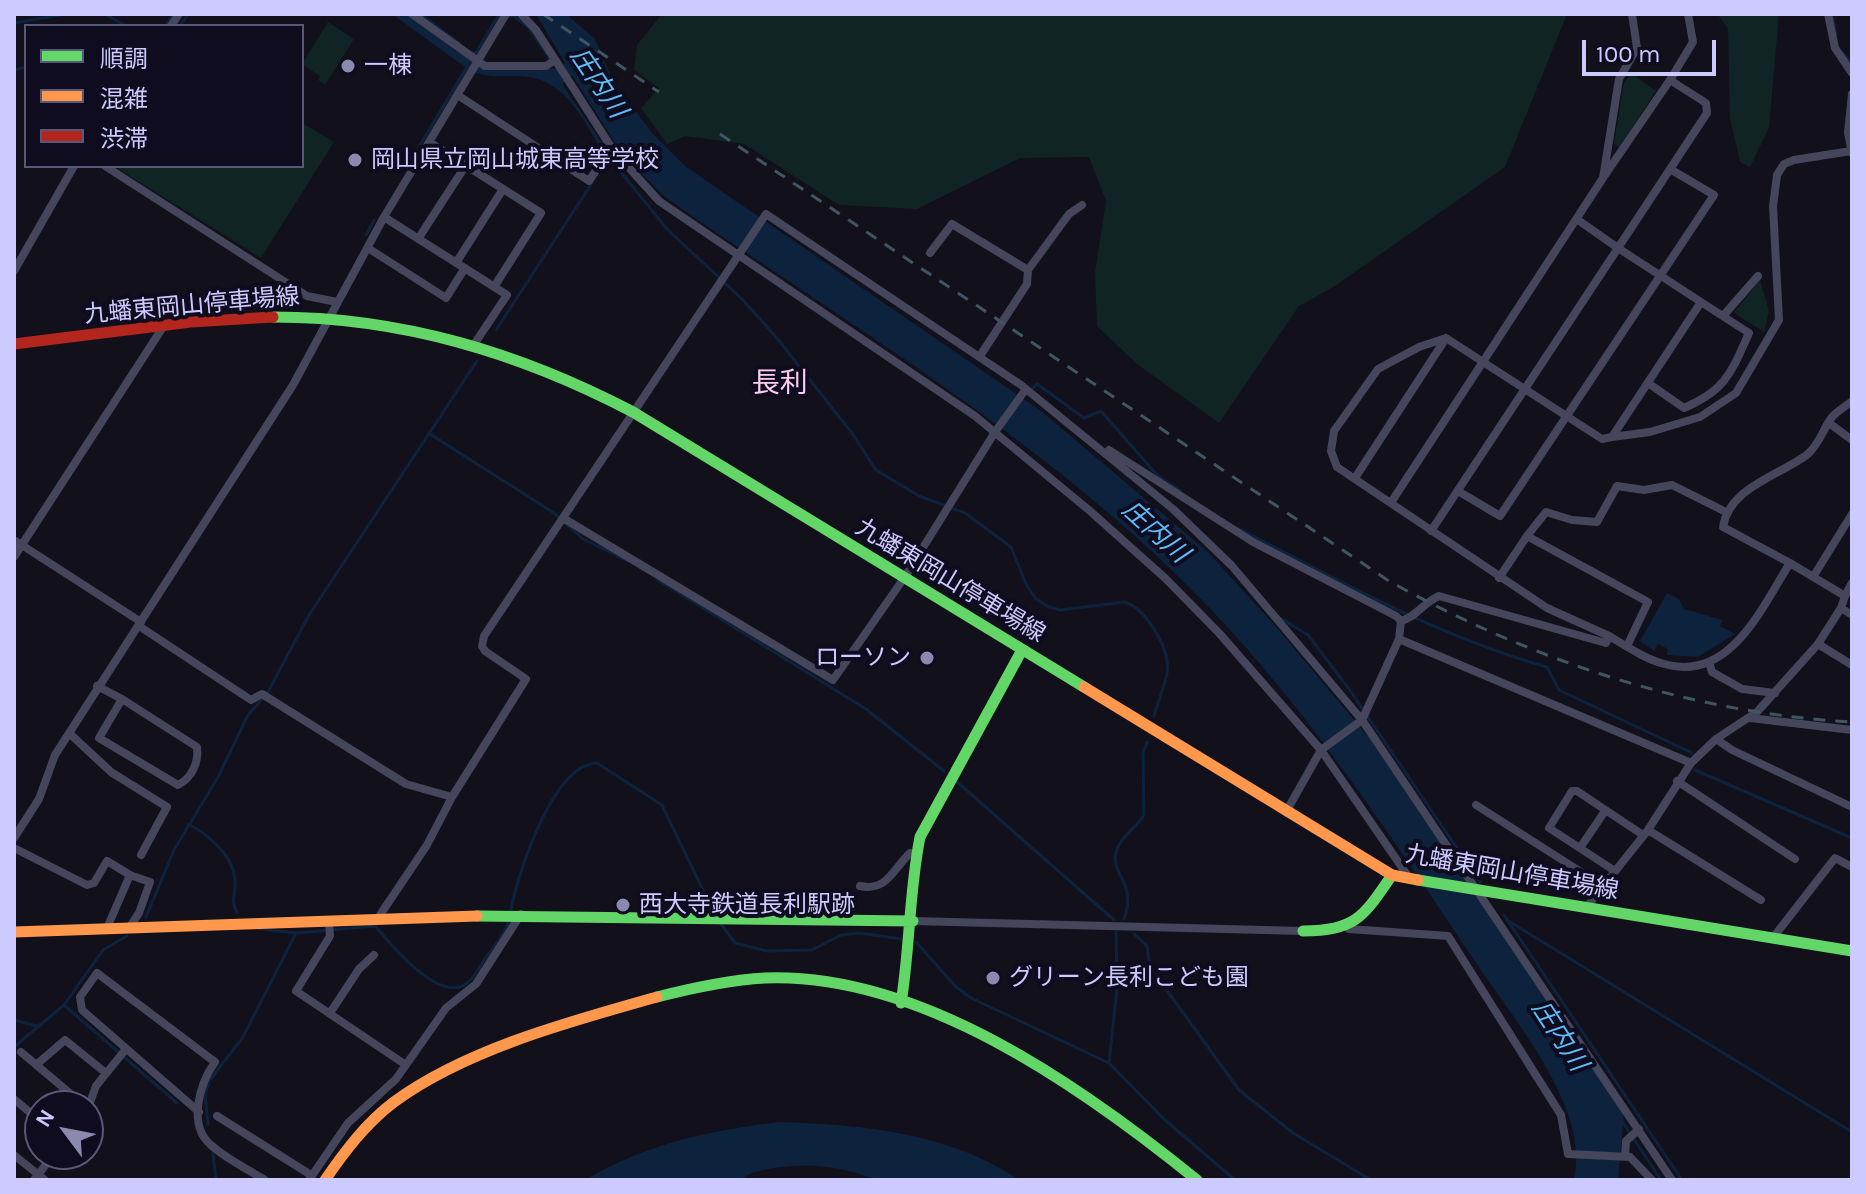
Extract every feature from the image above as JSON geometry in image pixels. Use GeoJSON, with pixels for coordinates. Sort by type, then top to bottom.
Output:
{"type":"FeatureCollection","features":[{"type":"Feature","properties":{"kind":"street"},"geometry":{"type":"LineString","coordinates":[[412,14],[477,62],[501,68],[554,63]]}},
{"type":"Feature","properties":{"kind":"street"},"geometry":{"type":"LineString","coordinates":[[14,838],[39,799],[55,755],[293,385],[384,217],[506,14]]}},
{"type":"Feature","properties":{"kind":"street"},"geometry":{"type":"LineString","coordinates":[[521,14],[567,78],[613,157],[659,201],[995,432],[1165,578],[1219,633],[1322,749],[1413,880]]}},
{"type":"Feature","properties":{"kind":"street"},"geometry":{"type":"LineString","coordinates":[[1603,178],[1619,79],[1637,48],[1632,14]]}},
{"type":"Feature","properties":{"kind":"street"},"geometry":{"type":"LineString","coordinates":[[1392,501],[1670,80],[1693,42],[1688,14]]}},
{"type":"Feature","properties":{"kind":"street"},"geometry":{"type":"LineString","coordinates":[[1828,14],[1835,48],[1852,73]]}},
{"type":"Feature","properties":{"kind":"street"},"geometry":{"type":"LineString","coordinates":[[1431,531],[1707,113],[1706,103],[1670,80]]}},
{"type":"Feature","properties":{"kind":"street"},"geometry":{"type":"LineString","coordinates":[[1790,563],[1745,633],[1722,656],[1709,662],[1672,666],[1547,608],[1499,578],[1392,501],[1337,467],[1331,451],[1334,431],[1378,369],[1419,347],[1446,338],[1602,439],[1650,432],[1700,417],[1736,393],[1779,320],[1773,206],[1777,175],[1784,164],[1794,160],[1851,152],[1848,133],[1852,94]]}},
{"type":"Feature","properties":{"kind":"street"},"geometry":{"type":"LineString","coordinates":[[459,96],[589,181],[601,163],[613,157]]}},
{"type":"Feature","properties":{"kind":"street"},"geometry":{"type":"LineString","coordinates":[[429,142],[541,213],[494,287]]}},
{"type":"Feature","properties":{"kind":"street"},"geometry":{"type":"LineString","coordinates":[[418,239],[466,165]]}},
{"type":"Feature","properties":{"kind":"street"},"geometry":{"type":"LineString","coordinates":[[14,271],[73,168]]}},
{"type":"Feature","properties":{"kind":"street"},"geometry":{"type":"LineString","coordinates":[[108,168],[307,296],[337,302]]}},
{"type":"Feature","properties":{"kind":"street"},"geometry":{"type":"LineString","coordinates":[[1458,491],[1500,516],[1714,195],[1670,169]]}},
{"type":"Feature","properties":{"kind":"street"},"geometry":{"type":"LineString","coordinates":[[368,248],[446,298],[503,189]]}},
{"type":"Feature","properties":{"kind":"street"},"geometry":{"type":"LineString","coordinates":[[980,356],[1027,284],[1028,270],[1069,214],[1082,205]]}},
{"type":"Feature","properties":{"kind":"street"},"geometry":{"type":"LineString","coordinates":[[378,918],[427,845],[452,797],[526,679],[485,651],[482,641],[764,216],[1026,389],[1088,436],[1221,554],[1363,717],[1635,1132],[1672,1180]]}},
{"type":"Feature","properties":{"kind":"street"},"geometry":{"type":"LineString","coordinates":[[384,217],[507,295],[475,343]]}},
{"type":"Feature","properties":{"kind":"street"},"geometry":{"type":"LineString","coordinates":[[1578,220],[1749,333],[1728,380],[1709,397],[1684,408],[1648,383]]}},
{"type":"Feature","properties":{"kind":"street"},"geometry":{"type":"LineString","coordinates":[[930,253],[952,224],[1028,270]]}},
{"type":"Feature","properties":{"kind":"street"},"geometry":{"type":"LineString","coordinates":[[1723,316],[1758,276]]}},
{"type":"Feature","properties":{"kind":"street"},"geometry":{"type":"LineString","coordinates":[[1612,437],[1701,302]]}},
{"type":"Feature","properties":{"kind":"street","name":"九蟠東岡山停車場線"},"geometry":{"type":"LineString","coordinates":[[14,344],[252,318],[329,319],[399,326],[475,343],[564,376],[633,412],[1392,875],[1480,893],[1852,951]]}},
{"type":"Feature","properties":{"kind":"street"},"geometry":{"type":"LineString","coordinates":[[14,557],[18,543],[163,327]]}},
{"type":"Feature","properties":{"kind":"street"},"geometry":{"type":"LineString","coordinates":[[1355,478],[1446,338]]}},
{"type":"Feature","properties":{"kind":"street"},"geometry":{"type":"LineString","coordinates":[[561,521],[833,680],[904,578],[995,432],[1026,389]]}},
{"type":"Feature","properties":{"kind":"street"},"geometry":{"type":"LineString","coordinates":[[1845,596],[1723,527],[1728,513],[1758,483],[1810,452],[1829,423],[1852,401]]}},
{"type":"Feature","properties":{"kind":"street"},"geometry":{"type":"LineString","coordinates":[[1829,423],[1852,440]]}},
{"type":"Feature","properties":{"kind":"street"},"geometry":{"type":"LineString","coordinates":[[1088,436],[1253,542],[1408,618]]}},
{"type":"Feature","properties":{"kind":"street"},"geometry":{"type":"LineString","coordinates":[[1499,578],[1546,512],[1572,520],[1597,522],[1617,486],[1644,490],[1672,485],[1728,513]]}},
{"type":"Feature","properties":{"kind":"street"},"geometry":{"type":"LineString","coordinates":[[1813,577],[1852,514]]}},
{"type":"Feature","properties":{"kind":"street"},"geometry":{"type":"LineString","coordinates":[[1527,536],[1648,602],[1627,646]]}},
{"type":"Feature","properties":{"kind":"street"},"geometry":{"type":"LineString","coordinates":[[18,543],[251,700],[265,696],[406,784],[452,797]]}},
{"type":"Feature","properties":{"kind":"street"},"geometry":{"type":"LineString","coordinates":[[1585,909],[1645,832],[1691,763],[1716,739],[1750,718],[1818,644],[1841,608],[1852,583]]}},
{"type":"Feature","properties":{"kind":"street"},"geometry":{"type":"LineString","coordinates":[[1286,812],[1322,749],[1363,717],[1408,618],[1439,596],[1606,643],[1609,636]]}},
{"type":"Feature","properties":{"kind":"street"},"geometry":{"type":"LineString","coordinates":[[1841,608],[1852,615]]}},
{"type":"Feature","properties":{"kind":"street"},"geometry":{"type":"LineString","coordinates":[[1399,639],[1691,763]]}},
{"type":"Feature","properties":{"kind":"street"},"geometry":{"type":"LineString","coordinates":[[1818,644],[1852,665]]}},
{"type":"Feature","properties":{"kind":"street"},"geometry":{"type":"LineString","coordinates":[[901,1003],[913,921],[916,854],[932,809],[1022,650]]}},
{"type":"Feature","properties":{"kind":"street"},"geometry":{"type":"LineString","coordinates":[[1709,662],[1712,672],[1742,689],[1775,693]]}},
{"type":"Feature","properties":{"kind":"street"},"geometry":{"type":"LineString","coordinates":[[97,686],[122,699],[197,747],[198,759],[185,781],[178,785],[99,738],[122,699]]}},
{"type":"Feature","properties":{"kind":"street"},"geometry":{"type":"LineString","coordinates":[[1750,718],[1852,730]]}},
{"type":"Feature","properties":{"kind":"street"},"geometry":{"type":"LineString","coordinates":[[69,733],[111,772],[167,807],[141,855]]}},
{"type":"Feature","properties":{"kind":"street"},"geometry":{"type":"LineString","coordinates":[[1716,739],[1732,750],[1852,807]]}},
{"type":"Feature","properties":{"kind":"street"},"geometry":{"type":"LineString","coordinates":[[1677,781],[1795,859]]}},
{"type":"Feature","properties":{"kind":"street"},"geometry":{"type":"LineString","coordinates":[[1615,871],[1549,828],[1572,791],[1577,791],[1605,811],[1761,900]]}},
{"type":"Feature","properties":{"kind":"street"},"geometry":{"type":"LineString","coordinates":[[1476,805],[1603,886]]}},
{"type":"Feature","properties":{"kind":"street"},"geometry":{"type":"LineString","coordinates":[[1580,848],[1605,811]]}},
{"type":"Feature","properties":{"kind":"street"},"geometry":{"type":"LineString","coordinates":[[14,848],[87,885],[94,883],[107,861],[130,875],[150,882],[139,913],[129,928]]}},
{"type":"Feature","properties":{"kind":"street"},"geometry":{"type":"LineString","coordinates":[[860,886],[877,886],[896,871],[910,853],[916,854]]}},
{"type":"Feature","properties":{"kind":"street"},"geometry":{"type":"LineString","coordinates":[[1772,939],[1835,858],[1852,867]]}},
{"type":"Feature","properties":{"kind":"street"},"geometry":{"type":"LineString","coordinates":[[107,928],[130,875]]}},
{"type":"Feature","properties":{"kind":"street"},"geometry":{"type":"LineString","coordinates":[[1349,929],[1362,918],[1392,875]]}},
{"type":"Feature","properties":{"kind":"street"},"geometry":{"type":"LineString","coordinates":[[217,1116],[310,1178],[348,1123],[406,1065],[446,1008],[476,984],[513,914]]}},
{"type":"Feature","properties":{"kind":"street"},"geometry":{"type":"LineString","coordinates":[[14,932],[330,926],[378,918],[513,914],[722,915],[1303,931],[1349,929],[1448,936],[1561,1115],[1568,1154],[1623,1155],[1636,1160],[1652,1180]]}},
{"type":"Feature","properties":{"kind":"street"},"geometry":{"type":"LineString","coordinates":[[330,926],[296,991],[406,1065]]}},
{"type":"Feature","properties":{"kind":"street"},"geometry":{"type":"LineString","coordinates":[[330,1013],[359,969],[374,955]]}},
{"type":"Feature","properties":{"kind":"street"},"geometry":{"type":"LineString","coordinates":[[199,1112],[123,1053],[82,1010],[80,997],[97,973],[215,1062],[201,1084],[199,1112],[209,1144],[265,1180]]}},
{"type":"Feature","properties":{"kind":"street"},"geometry":{"type":"LineString","coordinates":[[325,1180],[368,1124],[400,1095],[458,1064],[624,1007],[703,987],[778,978],[831,984],[901,1003],[987,1038],[1136,1132],[1197,1180]]}},
{"type":"Feature","properties":{"kind":"street"},"geometry":{"type":"LineString","coordinates":[[36,1065],[65,1040],[106,1073]]}},
{"type":"Feature","properties":{"kind":"street"},"geometry":{"type":"LineString","coordinates":[[21,1052],[66,1090]]}},
{"type":"Feature","properties":{"kind":"street"},"geometry":{"type":"LineString","coordinates":[[96,1090],[123,1053]]}},
{"type":"Feature","properties":{"kind":"street"},"geometry":{"type":"LineString","coordinates":[[1623,1155],[1635,1132]]}},
{"type":"Feature","properties":{"kind":"street"},"geometry":{"type":"LineString","coordinates":[[14,1155],[35,1177],[45,1180]]}},
{"type":"Feature","properties":{"kind":"green space"},"geometry":{"type":"Polygon","coordinates":[[[662,14],[1567,14],[1505,167],[1335,286],[1299,306],[1219,423],[1137,364],[1097,326],[1095,272],[1106,201],[1089,157],[1020,158],[917,209],[839,205],[744,144],[685,136],[667,144],[641,108],[659,88],[634,70],[637,45],[662,14]]]}},
{"type":"Feature","properties":{"kind":"green space"},"geometry":{"type":"Polygon","coordinates":[[[1717,14],[1779,14],[1769,128],[1750,167],[1740,162],[1730,118],[1728,28],[1717,14]]]}},
{"type":"Feature","properties":{"kind":"green space"},"geometry":{"type":"Polygon","coordinates":[[[328,22],[354,39],[325,85],[318,80],[320,76],[304,65],[328,22]]]}},
{"type":"Feature","properties":{"kind":"green space"},"geometry":{"type":"Polygon","coordinates":[[[1631,73],[1656,91],[1619,148],[1614,143],[1624,83],[1631,73]]]}},
{"type":"Feature","properties":{"kind":"green space"},"geometry":{"type":"Polygon","coordinates":[[[304,124],[334,142],[261,258],[117,168],[304,168],[304,124]]]}},
{"type":"Feature","properties":{"kind":"green space"},"geometry":{"type":"Polygon","coordinates":[[[1760,280],[1769,311],[1764,332],[1734,313],[1760,280]]]}},
{"type":"Feature","properties":{"kind":"water","name":"庄内川"},"geometry":{"type":"Polygon","coordinates":[[[392,14],[406,14],[481,66],[554,69],[565,63],[536,14],[566,14],[595,39],[612,79],[652,133],[685,166],[1041,411],[1208,552],[1277,628],[1369,738],[1624,1112],[1618,1180],[1574,1180],[1576,1153],[1571,1125],[1561,1096],[1529,1039],[1376,816],[1305,719],[1227,626],[1185,583],[1125,528],[999,426],[665,197],[624,157],[572,75],[562,84],[611,156],[607,158],[581,115],[561,92],[548,83],[534,78],[485,75],[468,69],[420,148],[417,147],[465,67],[392,14]]]}},
{"type":"Feature","properties":{"kind":"water"},"geometry":{"type":"Polygon","coordinates":[[[1667,593],[1679,599],[1684,609],[1722,620],[1720,626],[1735,634],[1698,657],[1667,655],[1668,649],[1658,644],[1654,651],[1640,641],[1667,593]]]}},
{"type":"Feature","properties":{"kind":"water"},"geometry":{"type":"Polygon","coordinates":[[[780,1122],[873,1129],[934,1141],[964,1151],[1019,1180],[876,1180],[847,1170],[801,1165],[755,1172],[737,1180],[585,1180],[631,1157],[679,1140],[780,1122]]]}},
{"type":"Feature","properties":{"kind":"waterway"},"geometry":{"type":"LineString","coordinates":[[14,23],[66,14]]}},
{"type":"Feature","properties":{"kind":"waterway"},"geometry":{"type":"LineString","coordinates":[[105,14],[122,24]]}},
{"type":"Feature","properties":{"kind":"waterway"},"geometry":{"type":"LineString","coordinates":[[167,24],[173,14]]}},
{"type":"Feature","properties":{"kind":"waterway"},"geometry":{"type":"LineString","coordinates":[[181,24],[188,14]]}},
{"type":"Feature","properties":{"kind":"waterway"},"geometry":{"type":"LineString","coordinates":[[420,14],[459,43]]}},
{"type":"Feature","properties":{"kind":"waterway"},"geometry":{"type":"LineString","coordinates":[[471,53],[476,53],[499,14]]}},
{"type":"Feature","properties":{"kind":"waterway"},"geometry":{"type":"LineString","coordinates":[[1832,14],[1836,34]]}},
{"type":"Feature","properties":{"kind":"waterway","name":"庄内川"},"geometry":{"type":"LineString","coordinates":[[508,16],[514,16],[528,27],[550,59]]}},
{"type":"Feature","properties":{"kind":"waterway"},"geometry":{"type":"LineString","coordinates":[[1842,52],[1852,64]]}},
{"type":"Feature","properties":{"kind":"waterway"},"geometry":{"type":"LineString","coordinates":[[14,70],[24,68]]}},
{"type":"Feature","properties":{"kind":"waterway"},"geometry":{"type":"LineString","coordinates":[[404,169],[420,145]]}},
{"type":"Feature","properties":{"kind":"waterway"},"geometry":{"type":"LineString","coordinates":[[612,161],[667,229],[742,299],[776,337],[852,433],[876,470],[919,496],[965,513],[1011,547],[1027,586],[1036,599],[1047,606],[1060,610],[1125,602],[1141,613],[1156,632],[1167,664],[1166,679],[1154,716]]}},
{"type":"Feature","properties":{"kind":"waterway"},"geometry":{"type":"LineString","coordinates":[[496,330],[592,183]]}},
{"type":"Feature","properties":{"kind":"waterway"},"geometry":{"type":"LineString","coordinates":[[366,235],[374,220]]}},
{"type":"Feature","properties":{"kind":"waterway"},"geometry":{"type":"LineString","coordinates":[[146,917],[174,850],[218,777],[248,715],[268,692],[309,615],[477,361]]}},
{"type":"Feature","properties":{"kind":"waterway"},"geometry":{"type":"LineString","coordinates":[[1033,388],[1037,384],[1084,418],[1101,411],[1157,475],[1180,491]]}},
{"type":"Feature","properties":{"kind":"waterway"},"geometry":{"type":"LineString","coordinates":[[430,434],[554,513],[583,539],[628,561]]}},
{"type":"Feature","properties":{"kind":"waterway"},"geometry":{"type":"LineString","coordinates":[[1240,529],[1428,624],[1547,667],[1559,690],[1692,753]]}},
{"type":"Feature","properties":{"kind":"waterway"},"geometry":{"type":"LineString","coordinates":[[658,580],[866,709],[944,771]]}},
{"type":"Feature","properties":{"kind":"waterway"},"geometry":{"type":"LineString","coordinates":[[1280,618],[1308,635],[1349,689],[1480,882]]}},
{"type":"Feature","properties":{"kind":"waterway"},"geometry":{"type":"LineString","coordinates":[[1124,919],[1127,895],[1116,854],[1119,845],[1144,815],[1143,754],[1147,742]]}},
{"type":"Feature","properties":{"kind":"waterway"},"geometry":{"type":"LineString","coordinates":[[511,910],[530,847],[552,800],[581,768],[597,763],[662,805],[714,913]]}},
{"type":"Feature","properties":{"kind":"waterway"},"geometry":{"type":"LineString","coordinates":[[1695,770],[1852,838]]}},
{"type":"Feature","properties":{"kind":"waterway"},"geometry":{"type":"LineString","coordinates":[[956,781],[1114,920]]}},
{"type":"Feature","properties":{"kind":"waterway"},"geometry":{"type":"LineString","coordinates":[[188,824],[212,840],[225,855],[234,873],[237,912]]}},
{"type":"Feature","properties":{"kind":"waterway","name":"庄内川"},"geometry":{"type":"LineString","coordinates":[[1504,915],[1682,1180]]}},
{"type":"Feature","properties":{"kind":"waterway"},"geometry":{"type":"LineString","coordinates":[[259,929],[296,933],[375,926],[424,976],[448,987],[459,987],[474,976],[503,934],[510,917]]}},
{"type":"Feature","properties":{"kind":"waterway"},"geometry":{"type":"LineString","coordinates":[[718,920],[735,943],[767,951],[812,950],[841,935],[859,933],[909,940]]}},
{"type":"Feature","properties":{"kind":"waterway"},"geometry":{"type":"LineString","coordinates":[[1507,920],[1852,1132]]}},
{"type":"Feature","properties":{"kind":"waterway"},"geometry":{"type":"LineString","coordinates":[[1109,1063],[1117,988],[1116,932]]}},
{"type":"Feature","properties":{"kind":"waterway"},"geometry":{"type":"LineString","coordinates":[[208,1124],[205,1094],[210,1080],[243,1037],[296,933]]}},
{"type":"Feature","properties":{"kind":"waterway"},"geometry":{"type":"LineString","coordinates":[[1134,934],[1147,946],[1150,967],[1239,1090],[1293,1133],[1371,1180]]}},
{"type":"Feature","properties":{"kind":"waterway"},"geometry":{"type":"LineString","coordinates":[[14,1047],[64,1005],[103,950],[127,936]]}},
{"type":"Feature","properties":{"kind":"waterway"},"geometry":{"type":"LineString","coordinates":[[916,942],[956,987],[971,998],[1109,1063],[1165,1120],[1235,1180]]}},
{"type":"Feature","properties":{"kind":"waterway"},"geometry":{"type":"LineString","coordinates":[[64,1005],[177,1103]]}},
{"type":"Feature","properties":{"kind":"waterway"},"geometry":{"type":"LineString","coordinates":[[14,1020],[37,1026]]}},
{"type":"Feature","properties":{"kind":"waterway"},"geometry":{"type":"LineString","coordinates":[[1620,1118],[1661,1180]]}},
{"type":"Feature","properties":{"kind":"waterway"},"geometry":{"type":"LineString","coordinates":[[213,1154],[216,1180]]}},
{"type":"Feature","properties":{"kind":"railway"},"geometry":{"type":"LineString","coordinates":[[543,14],[659,92]]}},
{"type":"Feature","properties":{"kind":"railway"},"geometry":{"type":"LineString","coordinates":[[720,134],[1389,581],[1498,635],[1613,678],[1731,707],[1791,717],[1852,722]]}},
{"type":"Feature","properties":{"kind":"traffic: fast"},"geometry":{"type":"LineString","coordinates":[[273,317],[368,324],[459,342],[547,372],[590,391],[633,412],[1084,687]]}},
{"type":"Feature","properties":{"kind":"traffic: fast"},"geometry":{"type":"LineString","coordinates":[[901,1003],[920,837],[1022,650]]}},
{"type":"Feature","properties":{"kind":"traffic: fast"},"geometry":{"type":"LineString","coordinates":[[1303,931],[1336,928],[1357,918],[1392,875]]}},
{"type":"Feature","properties":{"kind":"traffic: fast"},"geometry":{"type":"LineString","coordinates":[[1418,880],[1852,951]]}},
{"type":"Feature","properties":{"kind":"traffic: fast"},"geometry":{"type":"LineString","coordinates":[[477,916],[913,921]]}},
{"type":"Feature","properties":{"kind":"traffic: fast"},"geometry":{"type":"LineString","coordinates":[[657,997],[710,985],[765,978],[823,981],[882,994],[939,1015],[996,1042],[1051,1074],[1103,1108],[1197,1180]]}},
{"type":"Feature","properties":{"kind":"traffic: slow"},"geometry":{"type":"LineString","coordinates":[[1084,687],[1392,875],[1418,880]]}},
{"type":"Feature","properties":{"kind":"traffic: slow"},"geometry":{"type":"LineString","coordinates":[[14,932],[477,916]]}},
{"type":"Feature","properties":{"kind":"traffic: slow"},"geometry":{"type":"LineString","coordinates":[[325,1180],[374,1119],[422,1083],[521,1039],[657,997]]}},
{"type":"Feature","properties":{"kind":"traffic: jam"},"geometry":{"type":"LineString","coordinates":[[14,344],[191,322],[273,317]]}},
{"type":"Feature","properties":{"kind":"place","name":"一棟"},"geometry":{"type":"Point","coordinates":[348,66]}},
{"type":"Feature","properties":{"kind":"place","name":"岡山県立岡山城東高等学校"},"geometry":{"type":"Point","coordinates":[355,160]}},
{"type":"Feature","properties":{"kind":"place","name":"ローソン"},"geometry":{"type":"Point","coordinates":[927,658]}},
{"type":"Feature","properties":{"kind":"place","name":"西大寺鉄道長利駅跡"},"geometry":{"type":"Point","coordinates":[623,905]}},
{"type":"Feature","properties":{"kind":"place","name":"グリーン長利こども園"},"geometry":{"type":"Point","coordinates":[993,978]}},
{"type":"Feature","properties":{"kind":"district","name":"長利"},"geometry":{"type":"Point","coordinates":[780,384]}}]}
